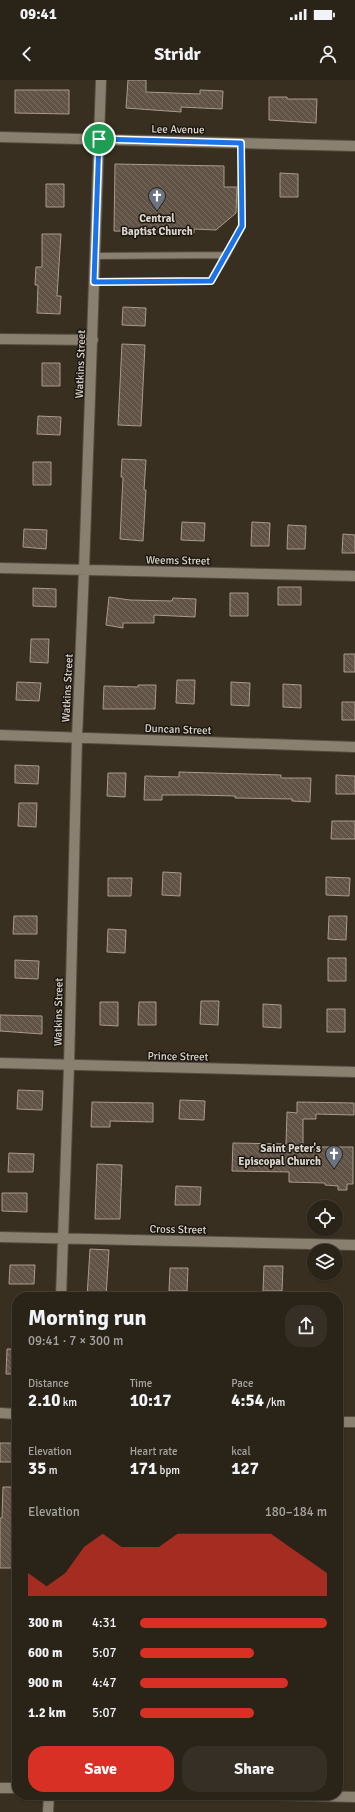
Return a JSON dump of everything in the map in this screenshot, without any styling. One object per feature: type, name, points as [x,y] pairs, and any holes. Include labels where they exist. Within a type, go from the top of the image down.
[{"type":"street","name":"Watkins Street","points":[[62,1292],[62,1238],[69,1066],[77,738],[93,340],[101,80]]},
{"type":"street","name":"Lee Avenue","points":[[0,137],[355,146]]},
{"type":"street","points":[[0,339],[93,340]]},
{"type":"street","name":"Weems Street","points":[[0,568],[355,576]]},
{"type":"street","name":"Duncan Street","points":[[0,735],[355,747]]},
{"type":"street","name":"Prince Street","points":[[0,1064],[355,1072]]},
{"type":"street","name":"Cross Street","points":[[0,1237],[355,1245]]},
{"type":"street","points":[[0,1413],[12,1414]]},
{"type":"street","points":[[343,1422],[355,1422]]},
{"type":"street","points":[[0,1788],[12,1788]]},
{"type":"street","points":[[343,1797],[355,1797]]},
{"type":"street","points":[[48,1812],[49,1800]]},
{"type":"lane","points":[[94,282],[211,281],[242,226],[241,143]]},
{"type":"lane","points":[[95,256],[226,255]]},
{"type":"building","points":[[128,80],[146,80],[146,92],[200,94],[200,90],[223,91],[222,109],[181,107],[181,112],[126,108]]},
{"type":"building","points":[[15,90],[69,90],[69,114],[15,113]]},
{"type":"building","points":[[269,97],[287,97],[287,99],[317,99],[316,123],[269,120]]},
{"type":"building","points":[[115,164],[224,166],[224,187],[237,187],[236,213],[216,230],[194,229],[194,233],[114,231]]},
{"type":"building","points":[[280,173],[298,174],[298,197],[280,197]]},
{"type":"building","points":[[46,184],[64,184],[64,207],[46,207]]},
{"type":"building","points":[[42,234],[61,234],[57,296],[61,296],[60,314],[37,313],[38,285],[35,285],[36,267],[42,267]]},
{"type":"building","points":[[123,307],[146,308],[145,326],[122,325]]},
{"type":"building","points":[[122,344],[145,345],[141,426],[118,425]]},
{"type":"building","points":[[42,363],[60,363],[60,386],[42,386]]},
{"type":"building","points":[[38,416],[61,417],[60,435],[37,434]]},
{"type":"building","points":[[122,459],[146,460],[143,541],[120,539],[123,477],[121,477]]},
{"type":"building","points":[[33,462],[51,462],[51,485],[33,485]]},
{"type":"building","points":[[182,522],[205,523],[204,541],[181,540]]},
{"type":"building","points":[[252,522],[270,523],[269,546],[251,546]]},
{"type":"building","points":[[288,525],[306,526],[305,549],[287,549]]},
{"type":"building","points":[[24,529],[47,530],[46,549],[23,547]]},
{"type":"building","points":[[343,534],[355,535],[355,553],[342,553]]},
{"type":"building","points":[[278,587],[301,587],[301,605],[278,605]]},
{"type":"building","points":[[33,588],[56,589],[56,607],[33,606]]},
{"type":"building","points":[[230,593],[248,593],[248,616],[230,616]]},
{"type":"building","points":[[109,597],[130,600],[172,601],[173,598],[196,599],[195,617],[154,615],[154,623],[123,623],[123,628],[106,625]]},
{"type":"building","points":[[31,639],[49,639],[48,663],[30,662]]},
{"type":"building","points":[[344,654],[355,654],[355,672],[344,672]]},
{"type":"building","points":[[177,680],[195,680],[194,704],[176,703]]},
{"type":"building","points":[[17,682],[41,683],[39,701],[16,700]]},
{"type":"building","points":[[231,682],[250,683],[249,706],[231,705]]},
{"type":"building","points":[[283,684],[301,685],[301,708],[283,707]]},
{"type":"building","points":[[138,685],[156,685],[155,709],[103,709],[104,686],[138,687]]},
{"type":"building","points":[[342,702],[355,702],[355,720],[342,720]]},
{"type":"building","points":[[15,765],[39,766],[38,784],[15,783]]},
{"type":"building","points":[[179,772],[281,775],[281,778],[311,778],[310,802],[292,801],[292,799],[235,798],[235,796],[196,795],[162,795],[162,800],[144,800],[145,776],[179,777]]},
{"type":"building","points":[[108,773],[126,773],[125,797],[107,796]]},
{"type":"building","points":[[336,775],[355,776],[355,794],[336,794]]},
{"type":"building","points":[[19,803],[37,803],[36,827],[18,826]]},
{"type":"building","points":[[332,821],[355,821],[355,839],[331,839]]},
{"type":"building","points":[[163,872],[181,873],[180,896],[162,895]]},
{"type":"building","points":[[326,877],[350,878],[349,896],[326,895]]},
{"type":"building","points":[[108,878],[132,878],[131,896],[108,896]]},
{"type":"building","points":[[14,916],[37,916],[37,934],[13,934]]},
{"type":"building","points":[[329,916],[347,916],[346,940],[328,939]]},
{"type":"building","points":[[108,929],[126,930],[125,953],[107,952]]},
{"type":"building","points":[[328,958],[346,958],[346,981],[328,981]]},
{"type":"building","points":[[15,960],[39,961],[38,979],[15,978]]},
{"type":"building","points":[[201,1001],[219,1001],[218,1025],[200,1024]]},
{"type":"building","points":[[100,1002],[118,1002],[118,1026],[100,1025]]},
{"type":"building","points":[[139,1002],[156,1002],[156,1025],[138,1025]]},
{"type":"building","points":[[263,1004],[281,1005],[281,1028],[263,1027]]},
{"type":"building","points":[[327,1009],[345,1009],[345,1032],[327,1032]]},
{"type":"building","points":[[0,1015],[42,1016],[42,1034],[0,1031]]},
{"type":"building","points":[[18,1090],[43,1091],[42,1110],[17,1109]]},
{"type":"building","points":[[180,1100],[205,1101],[204,1120],[179,1119]]},
{"type":"building","points":[[92,1102],[153,1103],[153,1122],[110,1121],[110,1127],[91,1127]]},
{"type":"building","points":[[297,1102],[354,1103],[354,1115],[316,1114],[316,1119],[303,1119],[303,1147],[353,1147],[353,1184],[347,1184],[347,1190],[338,1190],[338,1186],[325,1185],[325,1183],[289,1182],[289,1172],[232,1171],[233,1143],[286,1144],[287,1112],[297,1113]]},
{"type":"building","points":[[9,1153],[34,1154],[33,1172],[8,1172]]},
{"type":"building","points":[[97,1164],[122,1165],[120,1219],[95,1219]]},
{"type":"building","points":[[176,1186],[201,1187],[200,1205],[175,1205]]},
{"type":"building","points":[[2,1193],[27,1193],[27,1212],[2,1211]]},
{"type":"building","points":[[90,1249],[109,1250],[106,1292],[87,1292]]},
{"type":"building","points":[[10,1265],[35,1265],[34,1284],[9,1284]]},
{"type":"building","points":[[264,1266],[283,1266],[282,1291],[263,1291]]},
{"type":"building","points":[[170,1268],[188,1268],[187,1291],[169,1291]]},
{"type":"building","points":[[7,1349],[12,1349],[12,1374],[6,1374]]},
{"type":"building","points":[[0,1443],[12,1443],[12,1462],[0,1462]]},
{"type":"building","points":[[3,1487],[12,1487],[12,1568],[0,1568],[0,1518],[2,1518]]},
{"type":"place","name":"Central Baptist Church","points":[[157,211]]},
{"type":"place","name":"Saint Peter's Episcopal Church","points":[[334,1169]]},
{"type":"route","points":[[99,139],[241,143],[242,226],[211,281],[94,282],[99,139]]}]
